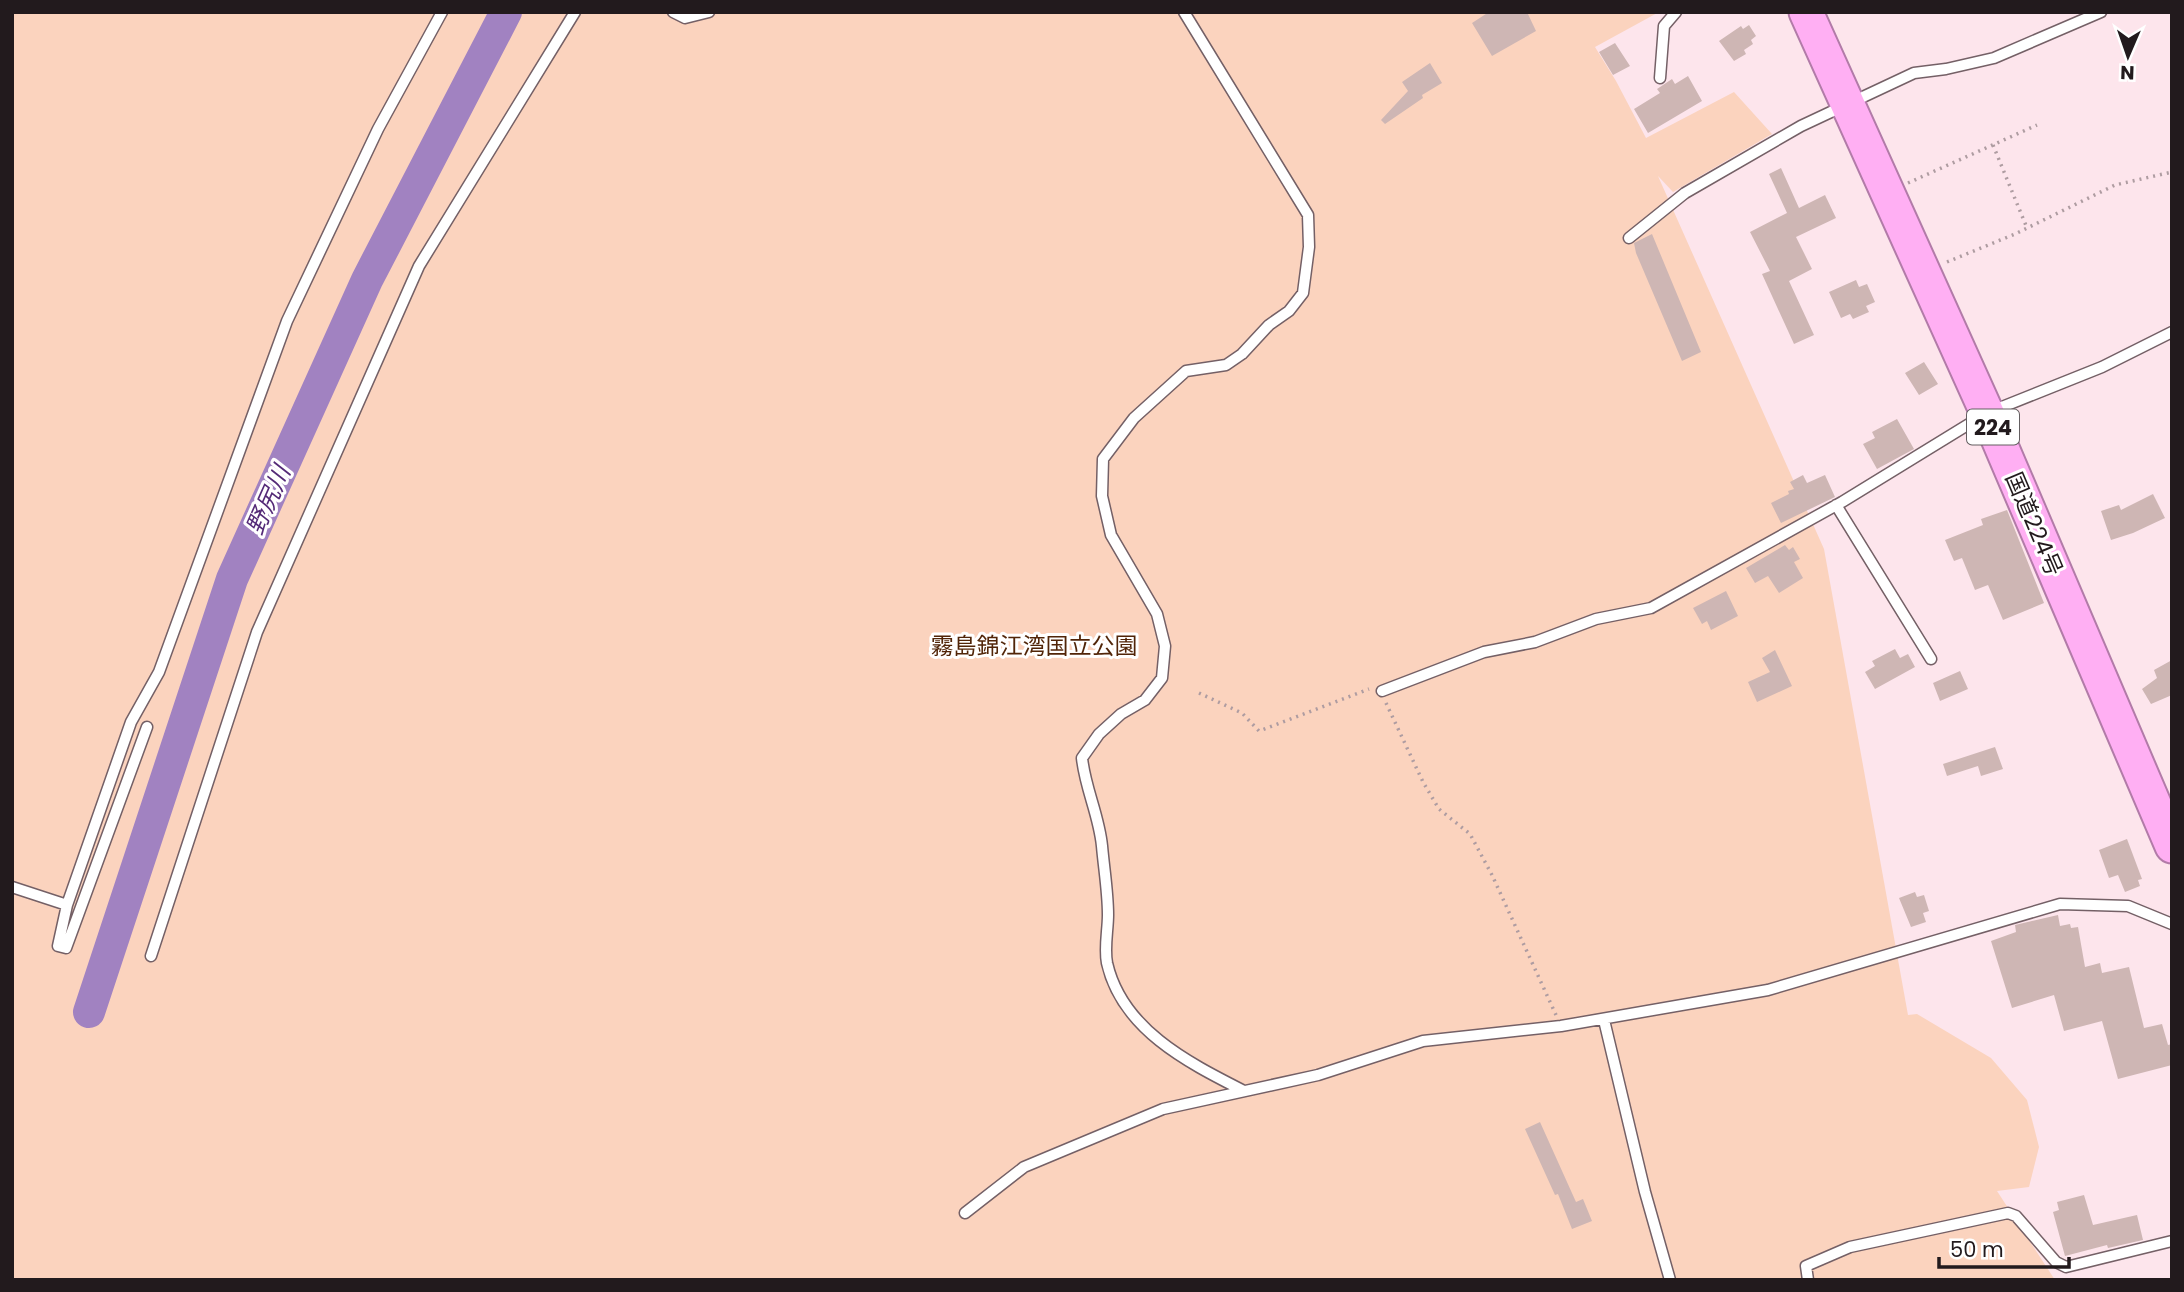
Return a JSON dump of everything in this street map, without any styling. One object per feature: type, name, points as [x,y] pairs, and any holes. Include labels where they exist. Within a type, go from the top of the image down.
[{"type":"highway","name":"国道224号","points":[[1806,12],[1987,413],[2172,846]]},
{"type":"lane","points":[[147,727],[66,948],[58,946],[67,905],[131,722],[159,672],[287,321],[378,129],[442,12]]},
{"type":"lane","points":[[151,957],[257,632],[419,266],[575,12]]},
{"type":"lane","points":[[673,12],[685,18],[709,12]]},
{"type":"lane","points":[[1184,12],[1308,215],[1309,247],[1303,293],[1289,311],[1269,325],[1242,354],[1226,365],[1186,371],[1134,418],[1103,459],[1102,496],[1111,535],[1157,614],[1165,646],[1162,678],[1145,700],[1121,714],[1099,734],[1082,758],[1084,777],[1102,841],[1108,913],[1107,960],[1114,984],[1140,1025],[1169,1049],[1242,1090]]},
{"type":"lane","points":[[1660,78],[1664,26],[1676,12]]},
{"type":"lane","points":[[1629,237],[1685,192],[1801,126],[1914,73],[1994,58],[2101,12]]},
{"type":"lane","points":[[1382,691],[1484,652],[1535,642],[1596,619],[1651,608],[1836,505],[1987,413],[2102,367],[2172,332]]},
{"type":"lane","points":[[1836,505],[1931,659]]},
{"type":"lane","points":[[12,887],[67,905]]},
{"type":"lane","points":[[965,1213],[1024,1167],[1163,1109],[1318,1075],[1423,1041],[1604,1020],[1768,990],[2060,904],[2128,906],[2172,924]]},
{"type":"lane","points":[[1604,1020],[1645,1192],[1670,1280]]},
{"type":"lane","points":[[1808,1280],[1806,1266],[1850,1247],[2008,1213],[2016,1216],[2056,1262],[2066,1267],[2172,1241]]},
{"type":"path","points":[[1887,193],[2037,125]]},
{"type":"path","points":[[1993,145],[2027,228]]},
{"type":"path","points":[[1922,271],[1965,256],[2115,185],[2172,172]]},
{"type":"path","points":[[1199,694],[1242,713],[1259,731],[1367,688],[1382,691],[1387,707],[1438,809],[1471,834],[1561,1026]]},
{"type":"green space","name":"霧島錦江湾国立公園","points":[[12,12],[1659,12],[1595,47],[1646,138],[1734,92],[1772,134],[1673,192],[1658,176],[1824,549],[1908,1015],[1917,1014],[1991,1058],[2027,1100],[2039,1147],[2029,1187],[1997,1191],[2055,1280],[12,1280]]},
{"type":"building","points":[[1489,12],[1527,12],[1536,31],[1492,56],[1472,23]]},
{"type":"building","points":[[1749,25],[1756,36],[1751,40],[1753,44],[1744,50],[1746,54],[1734,61],[1719,41],[1741,26],[1743,29]]},
{"type":"building","points":[[1615,43],[1630,66],[1613,75],[1599,52]]},
{"type":"building","points":[[1430,63],[1442,83],[1385,124],[1381,120],[1408,91],[1402,82]]},
{"type":"building","points":[[1688,76],[1702,101],[1648,133],[1634,109],[1660,93],[1657,89],[1672,79],[1675,84]]},
{"type":"building","points":[[1781,168],[1799,208],[1825,195],[1836,218],[1796,237],[1812,269],[1789,281],[1814,335],[1794,344],[1762,274],[1770,271],[1750,232],[1787,213],[1769,174]]},
{"type":"building","points":[[1652,234],[1701,352],[1682,361],[1636,253],[1634,243]]},
{"type":"building","points":[[1856,280],[1859,287],[1867,284],[1875,302],[1866,306],[1869,312],[1853,319],[1850,314],[1841,318],[1829,292]]},
{"type":"building","points":[[1924,362],[1938,384],[1919,395],[1905,373]]},
{"type":"building","points":[[1897,419],[1914,449],[1877,469],[1863,444],[1875,438],[1872,432]]},
{"type":"building","points":[[1803,475],[1807,483],[1825,475],[1835,497],[1781,523],[1771,503],[1789,494],[1788,491],[1794,489],[1790,482]]},
{"type":"building","points":[[2153,494],[2165,518],[2111,540],[2101,511],[2119,505],[2121,510]]},
{"type":"building","points":[[2007,510],[2044,603],[2003,620],[1988,585],[1975,590],[1962,558],[1954,561],[1945,540],[1983,525],[1981,519]]},
{"type":"building","points":[[1785,545],[1789,550],[1793,547],[1800,559],[1794,562],[1803,578],[1779,593],[1768,576],[1755,583],[1746,568]]},
{"type":"building","points":[[1726,591],[1738,616],[1711,630],[1707,621],[1702,624],[1693,608]]},
{"type":"building","points":[[1895,649],[1900,658],[1908,654],[1915,667],[1875,689],[1865,672],[1875,666],[1872,661]]},
{"type":"building","points":[[1775,650],[1792,686],[1757,702],[1748,682],[1770,672],[1762,658]]},
{"type":"building","points":[[2172,660],[2172,695],[2151,704],[2142,689],[2157,678],[2154,670]]},
{"type":"building","points":[[1960,671],[1968,689],[1940,701],[1933,683]]},
{"type":"building","points":[[1995,747],[2003,769],[1981,776],[1978,766],[1947,776],[1943,764]]},
{"type":"building","points":[[2127,839],[2142,879],[2138,880],[2140,886],[2125,892],[2118,875],[2109,878],[2099,850]]},
{"type":"building","points":[[1915,892],[1917,897],[1924,895],[1929,911],[1923,913],[1926,922],[1911,927],[1899,898]]},
{"type":"building","points":[[2058,915],[2060,926],[2070,924],[2071,928],[2078,927],[2085,967],[2100,963],[2102,973],[2129,967],[2144,1028],[2162,1024],[2168,1045],[2172,1044],[2172,1065],[2118,1079],[2102,1021],[2064,1031],[2054,995],[2012,1008],[1991,941],[2016,932],[2015,925]]},
{"type":"building","points":[[1540,1122],[1576,1202],[1583,1199],[1592,1221],[1572,1229],[1558,1194],[1555,1195],[1525,1129]]},
{"type":"building","points":[[2084,1195],[2093,1225],[2137,1215],[2143,1240],[2108,1248],[2107,1245],[2065,1256],[2053,1212],[2059,1210],[2057,1202]]},
{"type":"waterway","name":"野尻川","points":[[89,1012],[232,579],[367,280],[506,12]]}]
